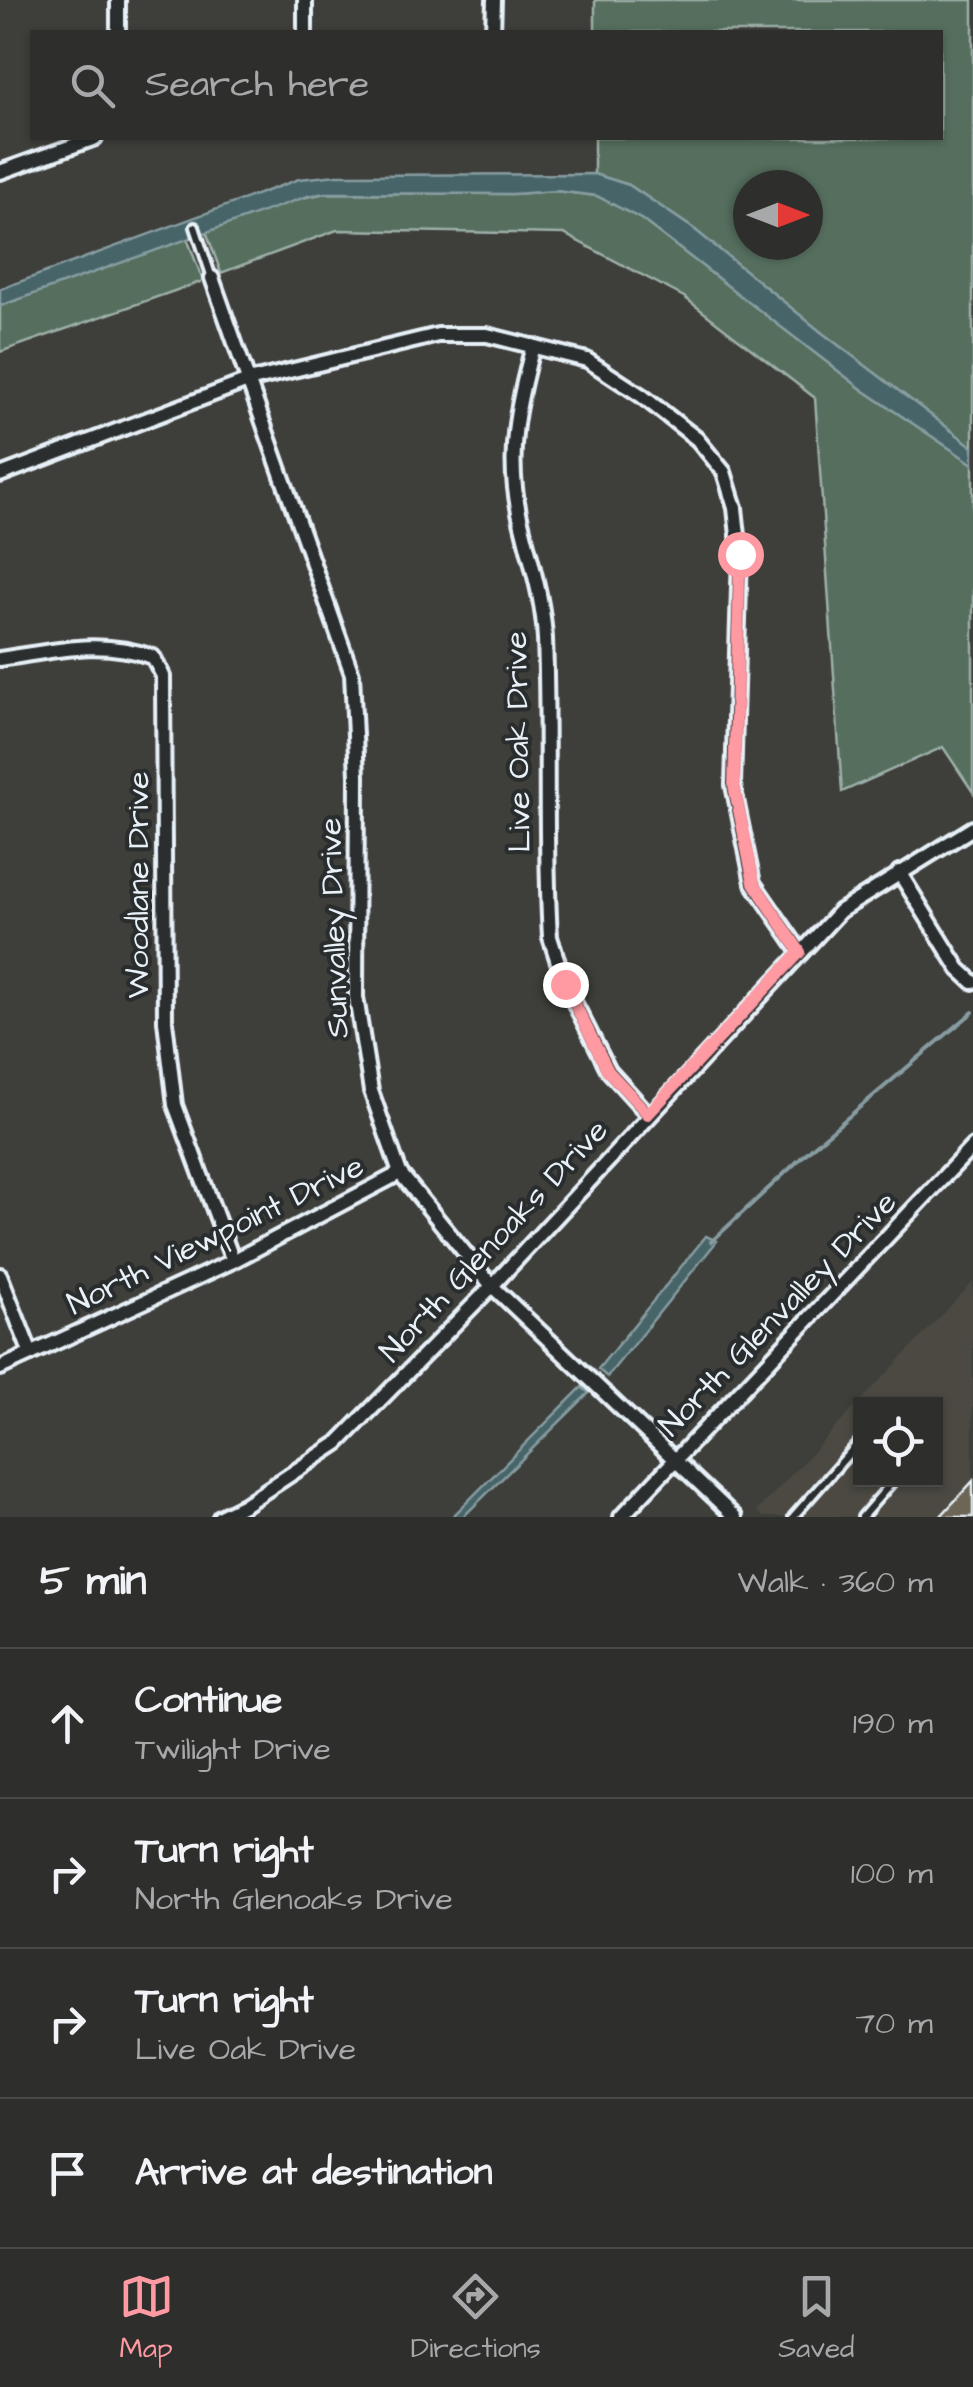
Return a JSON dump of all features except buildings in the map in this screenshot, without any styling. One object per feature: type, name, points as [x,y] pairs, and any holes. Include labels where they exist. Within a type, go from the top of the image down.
[{"type":"street","points":[[118,0],[118,30]]},
{"type":"street","points":[[304,0],[305,30]]},
{"type":"street","points":[[494,0],[494,30]]},
{"type":"street","points":[[0,172],[89,140]]},
{"type":"street","name":"Sunvalley Drive","points":[[212,278],[352,674],[356,996],[372,1090],[400,1173],[492,1286],[735,1517]]},
{"type":"street","points":[[0,475],[248,381],[438,335],[487,335],[587,360],[697,439],[724,472],[735,508],[740,554],[734,786],[754,883],[800,952]]},
{"type":"street","name":"Live Oak Drive","points":[[533,346],[517,404],[512,463],[518,510],[537,578],[545,634],[550,937],[565,984],[608,1071],[648,1114]]},
{"type":"street","name":"Woodlane Drive","points":[[0,658],[102,645],[153,657],[163,676],[165,1021],[175,1105],[233,1261]]},
{"type":"street","name":"North Glenoaks Drive","points":[[220,1517],[338,1443],[492,1286],[840,911],[973,828]]},
{"type":"street","points":[[899,872],[959,969],[973,982]]},
{"type":"street","name":"North Glenvalley Drive","points":[[621,1517],[973,1146]]},
{"type":"street","name":"North Viewpoint Drive","points":[[0,1368],[233,1261],[400,1173]]},
{"type":"street","points":[[0,1275],[31,1354]]},
{"type":"lane","points":[[195,228],[212,278]]},
{"type":"lane","points":[[793,1517],[853,1449]]},
{"type":"lane","points":[[862,1517],[888,1487]]},
{"type":"shaded area","points":[[973,1282],[973,1517],[763,1517],[757,1511],[853,1409],[853,1487],[943,1487],[943,1397],[865,1397]]},
{"type":"green space","points":[[595,0],[973,0],[973,447],[821,332],[694,229],[629,185],[594,174],[594,140],[943,140],[943,30],[595,30]]},
{"type":"green space","points":[[556,191],[597,196],[641,219],[863,390],[973,464],[973,792],[943,747],[842,792],[815,398],[684,297],[564,234],[337,230],[221,273],[206,231],[292,200],[326,193]]},
{"type":"green space","points":[[187,238],[203,281],[0,352],[0,306]]},
{"type":"water","points":[[594,174],[629,185],[694,229],[973,447],[973,464],[863,390],[641,219],[597,196],[556,191],[308,196],[0,306],[0,289],[299,179],[337,175]]},
{"type":"water","points":[[706,1236],[717,1241],[607,1377],[598,1369]]},
{"type":"water","points":[[582,1387],[589,1393],[463,1517],[452,1517]]},
{"type":"waterway","points":[[711,1242],[815,1145],[973,1012]]},
{"type":"route","points":[[565,984],[608,1071],[648,1114],[800,952],[754,883],[734,786],[740,554]]}]
